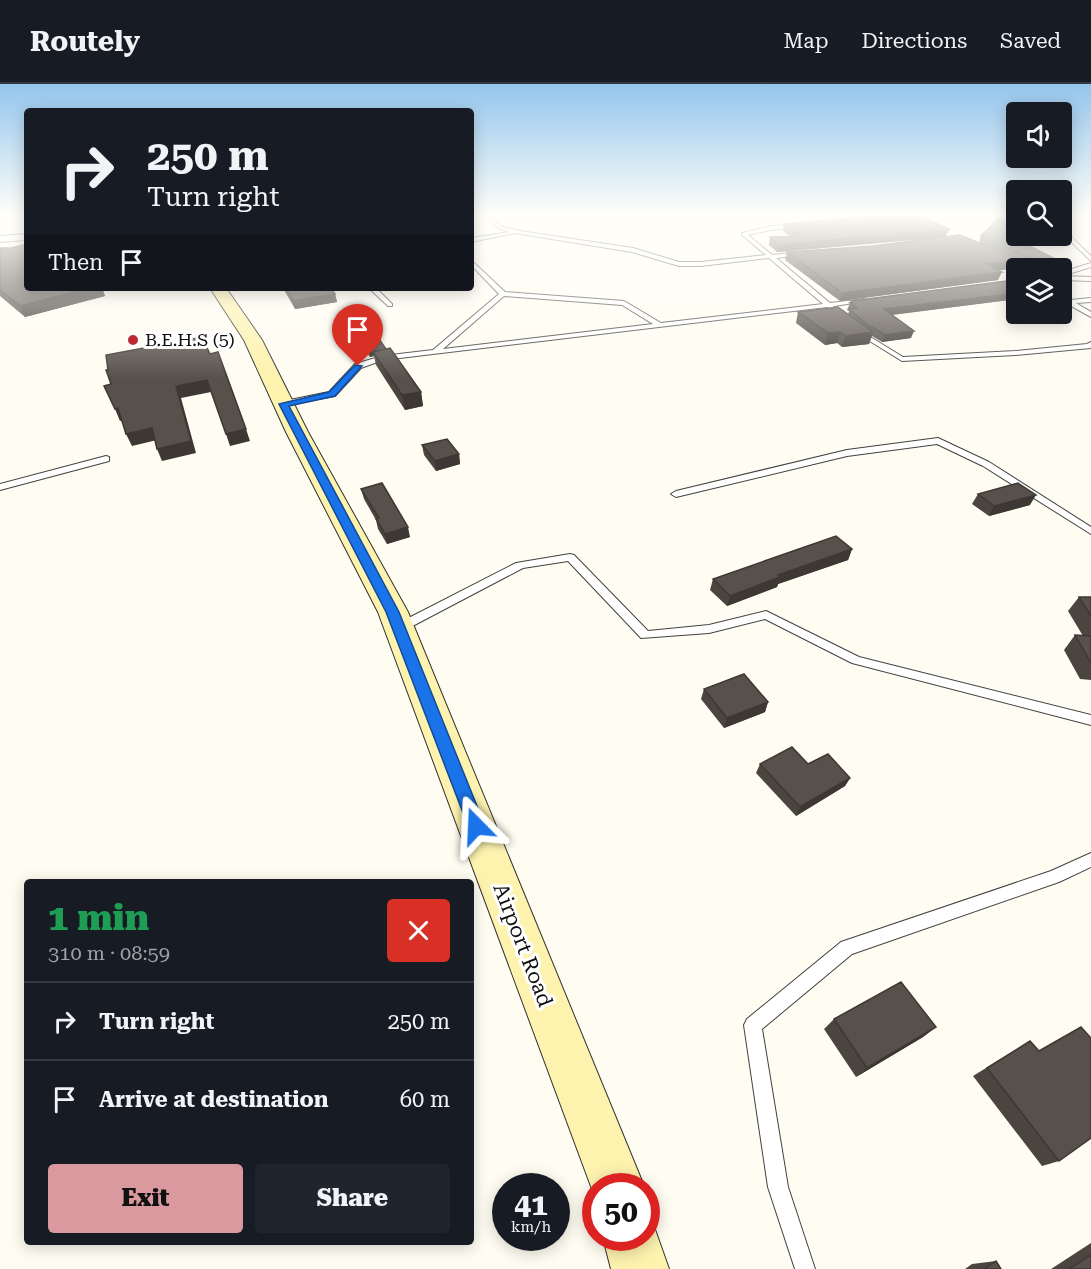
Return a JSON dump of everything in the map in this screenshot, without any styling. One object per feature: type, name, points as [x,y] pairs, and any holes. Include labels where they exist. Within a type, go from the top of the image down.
[{"type":"main road","name":"Airport Road","points":[[220,291],[253,340],[283,404],[399,628],[612,1173]]},
{"type":"main road","points":[[635,1251],[640,1269]]},
{"type":"lane","points":[[477,268],[503,294],[624,303],[659,325]]},
{"type":"lane","points":[[785,268],[837,312]]},
{"type":"lane","points":[[1072,277],[1091,279]]},
{"type":"lane","points":[[375,291],[390,305]]},
{"type":"lane","points":[[436,351],[503,294]]},
{"type":"lane","points":[[1072,302],[1091,300]]},
{"type":"lane","points":[[283,404],[332,394],[358,366],[368,361],[436,351],[871,301]]},
{"type":"lane","points":[[1072,304],[1091,315]]},
{"type":"lane","points":[[854,327],[902,359],[1015,353],[1091,344]]},
{"type":"lane","points":[[676,494],[847,453],[938,441],[986,464],[1091,531]]},
{"type":"lane","points":[[0,488],[106,459]]},
{"type":"lane","points":[[399,628],[520,565],[570,557],[645,635],[709,630],[766,615],[856,660],[1091,720]]},
{"type":"lane","points":[[805,1269],[778,1187],[753,1025],[847,948],[1054,877],[1091,860]]},
{"type":"building","points":[[0,268],[24,268],[24,291],[78,291],[20,306],[0,290]]},
{"type":"building","points":[[809,268],[995,268],[1002,272],[842,293]]},
{"type":"building","points":[[1006,281],[1006,294],[884,309],[914,331],[885,335],[868,325],[849,309],[857,308],[850,303],[853,303],[851,301]]},
{"type":"building","points":[[288,291],[333,291],[335,294],[293,301]]},
{"type":"building","points":[[838,307],[873,332],[845,336],[840,332],[828,333],[798,312]]},
{"type":"building","points":[[368,323],[386,349],[369,353],[356,332]]},
{"type":"building","points":[[202,337],[210,354],[218,352],[246,429],[226,434],[207,380],[176,386],[191,441],[157,449],[152,428],[126,434],[118,408],[115,409],[104,386],[111,384],[106,370],[108,370],[106,355]]},
{"type":"building","points":[[390,348],[421,392],[402,395],[373,352]]},
{"type":"building","points":[[447,439],[459,454],[435,461],[422,445]]},
{"type":"building","points":[[382,483],[408,527],[385,534],[376,519],[379,518],[361,489]]},
{"type":"building","points":[[1018,483],[1036,495],[994,506],[978,494]]},
{"type":"building","points":[[836,536],[852,549],[778,575],[780,577],[730,596],[713,579]]},
{"type":"building","points":[[1079,597],[1091,597],[1091,616]]},
{"type":"building","points":[[1075,635],[1091,636],[1091,663]]},
{"type":"building","points":[[744,674],[768,702],[727,718],[704,689]]},
{"type":"building","points":[[792,747],[808,764],[828,754],[850,778],[800,807],[760,764]]},
{"type":"building","points":[[901,982],[936,1027],[867,1068],[834,1019]]},
{"type":"building","points":[[1081,1027],[1091,1038],[1091,1138],[1059,1161],[987,1068],[1030,1041],[1039,1051]]},
{"type":"building","points":[[1091,1255],[1091,1269],[1069,1269]]},
{"type":"building","points":[[996,1261],[1001,1269],[984,1269]]},
{"type":"place","name":"B.E.H.S (5)","points":[[133,340]]},
{"type":"route","points":[[358,366],[332,394],[283,404],[393,612],[476,826]]}]
